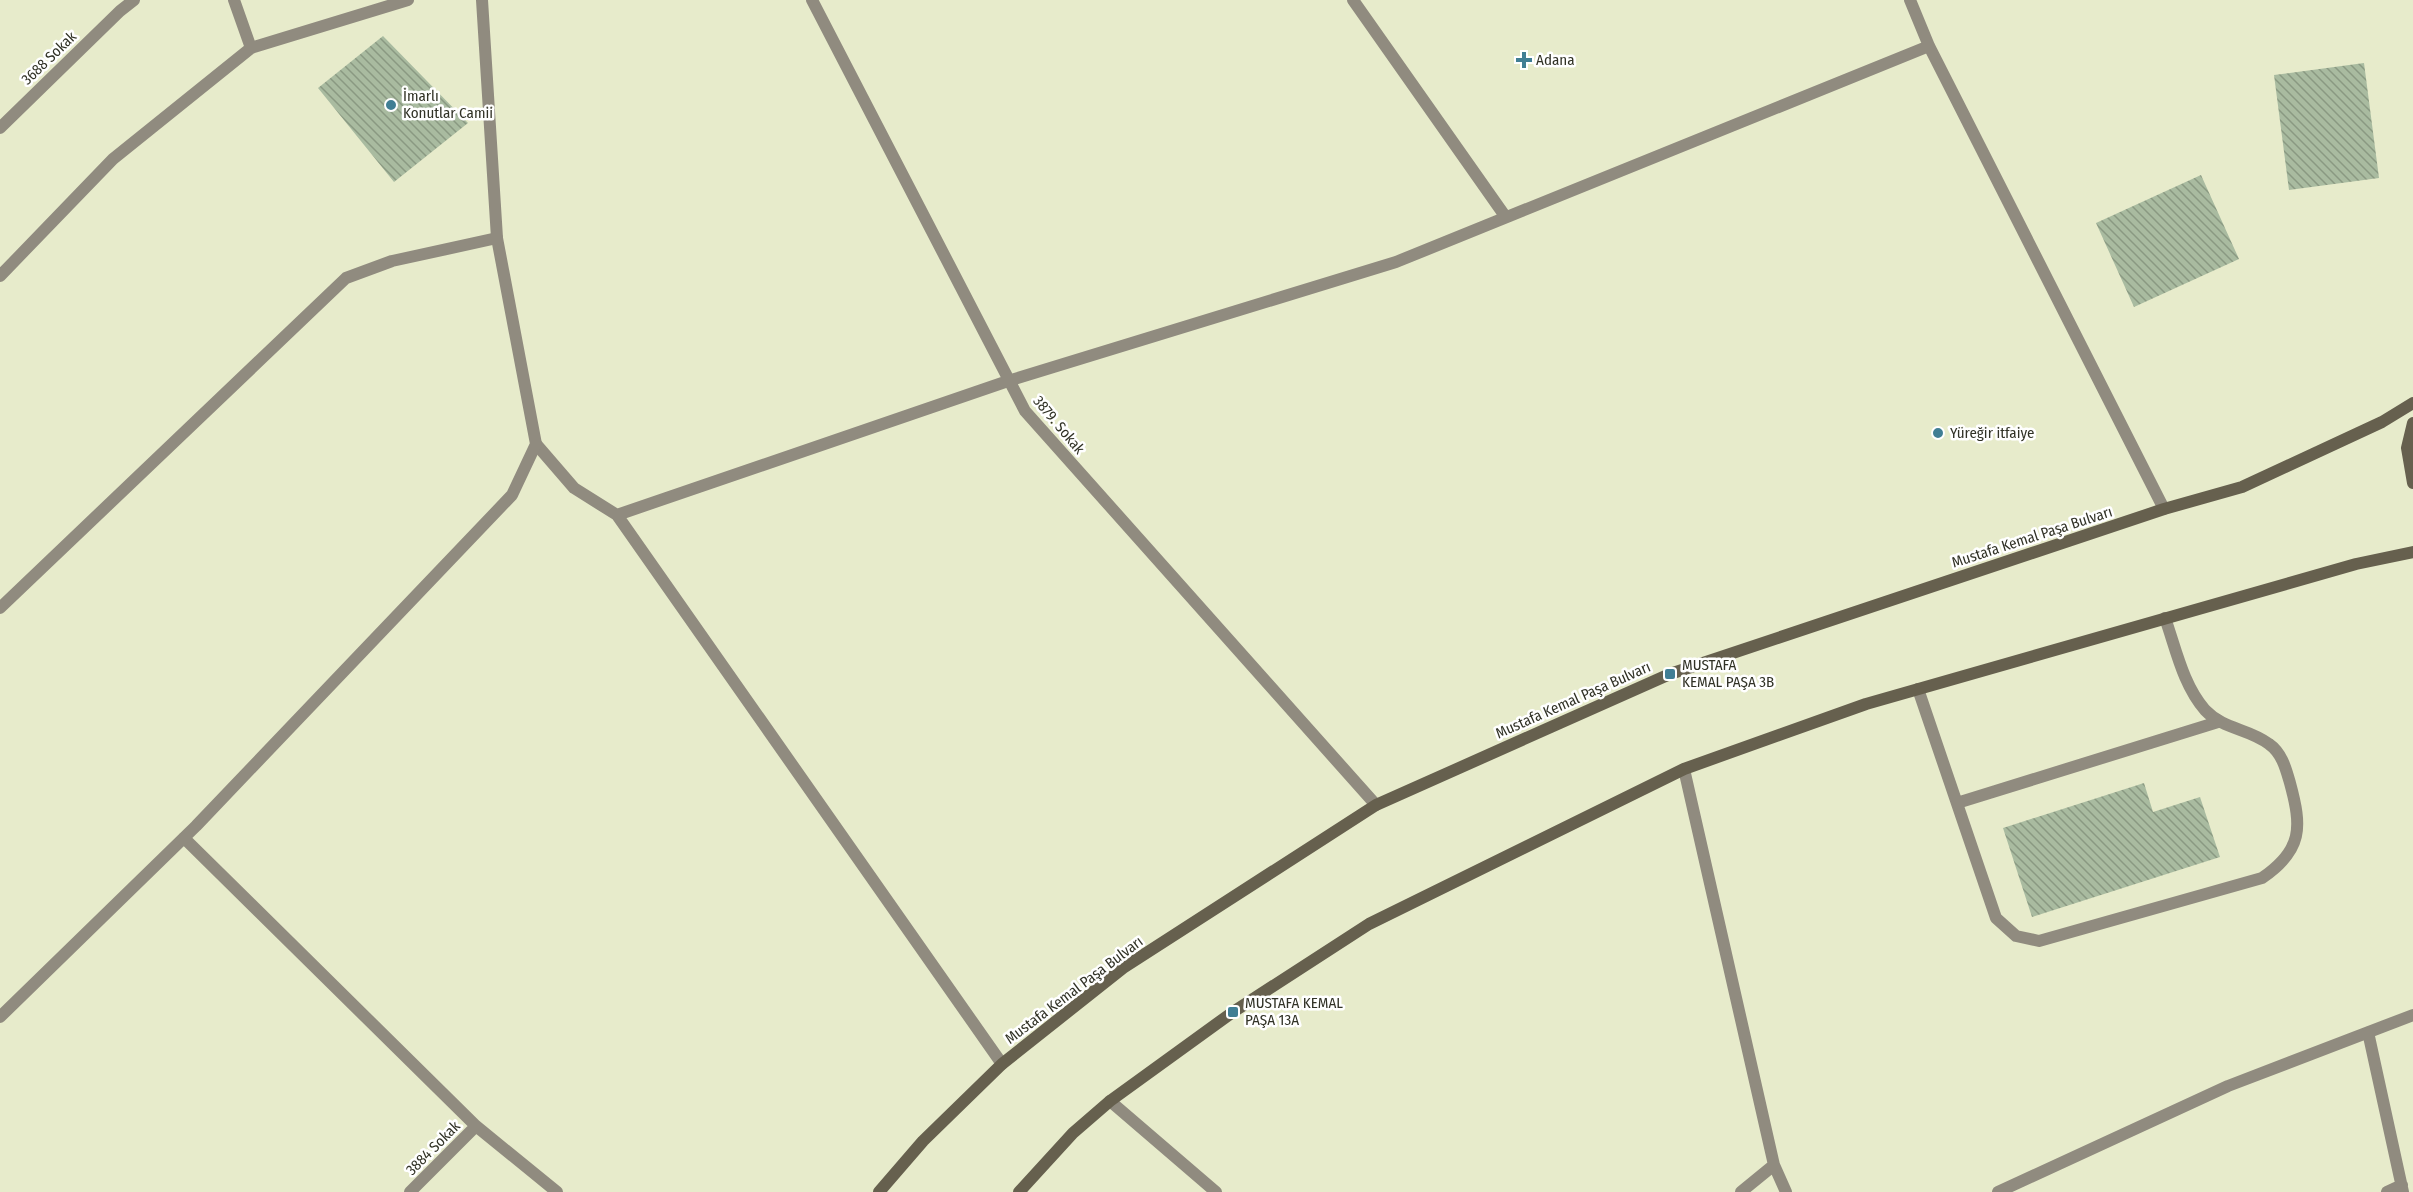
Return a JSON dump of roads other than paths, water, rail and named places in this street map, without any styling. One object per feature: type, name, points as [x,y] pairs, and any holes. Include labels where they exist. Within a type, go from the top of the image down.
[{"type":"main road","name":"Mustafa Kemal Paşa Bulvarı","points":[[879,1192],[923,1142],[1002,1064],[1123,968],[1376,805],[1670,674],[2164,509],[2242,487],[2382,422],[2413,403]]},
{"type":"main road","points":[[2413,423],[2407,447],[2413,483]]},
{"type":"main road","points":[[1019,1192],[1072,1133],[1110,1101],[1233,1011],[1369,924],[1684,769],[1866,704],[2356,564],[2413,552]]},
{"type":"street","name":"3688 Sokak","points":[[0,128],[120,5],[134,0]]},
{"type":"street","points":[[234,0],[251,48]]},
{"type":"street","points":[[0,276],[113,159],[251,48],[408,0]]},
{"type":"street","points":[[482,0],[497,238],[536,444],[574,488],[617,515],[1002,1064]]},
{"type":"street","name":"3879. Sokak","points":[[812,0],[1008,381],[1026,411],[1376,805]]},
{"type":"street","points":[[1353,0],[1505,216]]},
{"type":"street","points":[[1910,0],[1929,46],[2164,509]]},
{"type":"street","points":[[617,515],[1008,381],[1396,262],[1929,46]]},
{"type":"street","points":[[0,608],[346,278],[392,261],[497,238]]},
{"type":"street","points":[[0,1017],[184,838],[512,495],[536,444]]},
{"type":"street","points":[[1918,689],[1996,918],[2005,929],[2027,940],[2039,941],[2262,878],[2280,866],[2292,849],[2299,815],[2284,763],[2270,744],[2218,722],[2192,692],[2165,618]]},
{"type":"street","points":[[1957,803],[2218,722]]},
{"type":"street","points":[[1684,769],[1774,1166],[1786,1192]]},
{"type":"street","points":[[184,838],[476,1126],[557,1192]]},
{"type":"street","points":[[1998,1192],[2228,1086],[2413,1015]]},
{"type":"street","points":[[2368,1032],[2402,1188],[2387,1192]]},
{"type":"street","points":[[1110,1101],[1216,1192]]},
{"type":"street","name":"3884 Sokak","points":[[410,1192],[476,1126]]},
{"type":"street","points":[[1741,1192],[1774,1166]]},
{"type":"place","name":"Adana","points":[[1524,60]]},
{"type":"place","name":"İmarlı Konutlar Camii","points":[[391,105]]},
{"type":"place","name":"Yüreğir itfaiye","points":[[1938,433]]},
{"type":"place","name":"MUSTAFA KEMAL PAŞA 3B","points":[[1670,674]]},
{"type":"place","name":"MUSTAFA KEMAL PAŞA 13A","points":[[1233,1012]]}]
